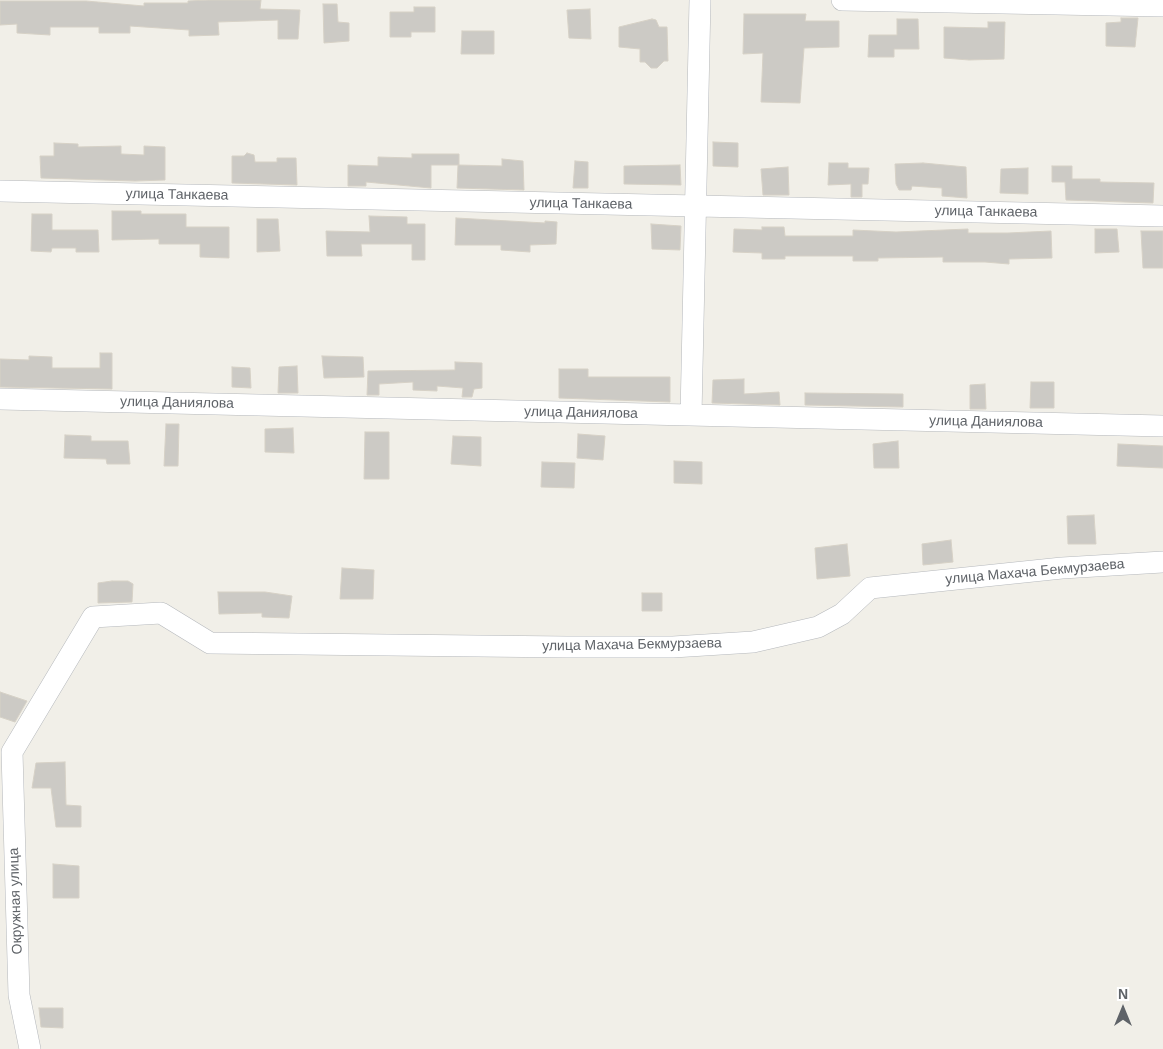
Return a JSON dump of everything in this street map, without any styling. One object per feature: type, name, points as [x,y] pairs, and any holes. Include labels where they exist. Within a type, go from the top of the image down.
[{"type":"street","points":[[692,416],[700,0]]},
{"type":"street","points":[[842,0],[1163,6]]},
{"type":"street","name":"улица Танкаева","points":[[0,191],[1163,216]]},
{"type":"street","name":"улица Даниялова","points":[[0,399],[1163,426]]},
{"type":"street","name":"улица Махача Бекмурзаева","points":[[6,750],[93,617],[161,613],[210,642],[566,647],[673,646],[753,642],[818,627],[842,614],[870,588],[1062,568],[1163,562]]},
{"type":"street","name":"Окружная улица","points":[[6,750],[9,997],[30,1049]]},
{"type":"building","points":[[261,0],[260,9],[300,10],[298,39],[278,39],[278,20],[218,22],[219,35],[189,36],[189,30],[130,26],[130,33],[99,33],[99,27],[50,27],[50,35],[17,33],[17,24],[0,25],[0,1],[86,1],[144,6],[144,3],[188,3],[188,1]]},
{"type":"building","points":[[323,4],[337,4],[338,22],[349,23],[349,41],[324,43]]},
{"type":"building","points":[[414,7],[435,7],[435,32],[411,32],[411,37],[390,37],[390,12],[414,12]]},
{"type":"building","points":[[590,9],[591,39],[569,38],[567,10]]},
{"type":"building","points":[[744,14],[806,14],[805,21],[839,21],[839,47],[804,48],[800,103],[761,102],[763,53],[743,54]]},
{"type":"building","points":[[1121,18],[1138,18],[1135,47],[1106,46],[1106,23],[1121,22]]},
{"type":"building","points":[[652,19],[656,20],[659,27],[667,27],[668,61],[664,61],[657,68],[651,68],[645,62],[640,62],[640,49],[619,47],[619,27]]},
{"type":"building","points":[[897,19],[918,19],[919,49],[894,49],[894,57],[868,57],[869,35],[897,35]]},
{"type":"building","points":[[988,22],[1005,22],[1004,59],[969,60],[944,58],[944,27],[988,28]]},
{"type":"building","points":[[462,31],[494,31],[494,54],[461,54]]},
{"type":"building","points":[[713,142],[738,143],[738,167],[713,166]]},
{"type":"building","points":[[54,143],[78,144],[78,147],[121,146],[121,154],[144,155],[144,146],[165,147],[165,180],[41,178],[40,156],[54,156]]},
{"type":"building","points":[[247,153],[254,155],[255,162],[277,162],[277,158],[296,158],[297,185],[232,183],[232,156],[244,156]]},
{"type":"building","points":[[412,154],[459,154],[459,165],[431,165],[431,188],[366,182],[366,186],[348,186],[348,165],[378,166],[378,157],[412,158]]},
{"type":"building","points":[[502,159],[523,161],[524,190],[457,188],[458,165],[502,166]]},
{"type":"building","points":[[575,161],[588,162],[588,188],[573,188]]},
{"type":"building","points":[[829,163],[848,163],[848,168],[869,168],[868,184],[862,184],[862,197],[851,197],[851,184],[828,185]]},
{"type":"building","points":[[923,163],[966,167],[967,198],[942,196],[942,188],[912,186],[911,190],[899,190],[896,184],[895,164]]},
{"type":"building","points":[[680,165],[681,185],[624,184],[624,166]]},
{"type":"building","points":[[1052,166],[1072,166],[1072,179],[1100,179],[1100,182],[1154,183],[1153,203],[1066,200],[1065,182],[1052,182]]},
{"type":"building","points":[[788,167],[789,195],[763,195],[761,169]]},
{"type":"building","points":[[1028,168],[1028,194],[1000,193],[1001,169]]},
{"type":"building","points":[[112,211],[141,211],[141,214],[186,214],[186,227],[229,227],[229,258],[200,257],[200,244],[159,244],[159,239],[112,240]]},
{"type":"building","points":[[32,214],[52,214],[52,230],[98,230],[99,252],[76,252],[76,248],[52,248],[51,252],[31,251]]},
{"type":"building","points":[[369,216],[407,217],[407,224],[425,224],[425,260],[412,260],[412,244],[361,244],[362,256],[327,256],[326,231],[370,232]]},
{"type":"building","points":[[456,218],[557,222],[556,244],[530,245],[530,252],[501,250],[501,245],[455,245]]},
{"type":"building","points":[[257,219],[278,219],[280,251],[257,252]]},
{"type":"building","points":[[651,224],[681,226],[680,250],[652,249]]},
{"type":"building","points":[[762,227],[784,227],[785,236],[853,236],[853,230],[896,232],[968,229],[968,233],[1051,231],[1052,258],[1009,259],[1009,264],[943,262],[943,257],[878,258],[878,261],[853,261],[853,256],[785,256],[785,259],[762,259],[762,253],[733,252],[734,229],[762,230]]},
{"type":"building","points":[[1095,229],[1117,229],[1119,252],[1095,253]]},
{"type":"building","points":[[1141,231],[1163,231],[1163,268],[1143,268]]},
{"type":"building","points":[[100,353],[112,353],[112,389],[0,387],[0,359],[29,360],[29,356],[52,357],[52,368],[100,368]]},
{"type":"building","points":[[322,356],[363,357],[364,377],[324,378]]},
{"type":"building","points":[[455,362],[482,363],[482,388],[474,389],[472,397],[462,397],[463,388],[437,386],[437,391],[413,390],[413,382],[379,384],[379,395],[367,395],[368,371],[455,370]]},
{"type":"building","points":[[297,366],[298,393],[278,393],[279,367]]},
{"type":"building","points":[[232,367],[250,368],[251,388],[232,387]]},
{"type":"building","points":[[559,369],[588,369],[588,377],[670,377],[670,402],[559,398]]},
{"type":"building","points":[[744,379],[744,394],[779,392],[780,405],[712,403],[713,380]]},
{"type":"building","points":[[1031,382],[1054,382],[1054,408],[1030,408]]},
{"type":"building","points":[[985,384],[986,409],[970,409],[970,385]]},
{"type":"building","points":[[805,393],[903,394],[903,407],[805,405]]},
{"type":"building","points":[[166,424],[179,424],[178,466],[164,466]]},
{"type":"building","points":[[293,428],[294,453],[265,452],[265,429]]},
{"type":"building","points":[[365,432],[389,432],[389,479],[364,479]]},
{"type":"building","points":[[578,434],[605,436],[603,460],[577,458]]},
{"type":"building","points":[[65,435],[91,436],[91,441],[128,441],[130,464],[107,464],[106,459],[64,458]]},
{"type":"building","points":[[453,436],[481,437],[481,466],[451,464]]},
{"type":"building","points":[[898,441],[899,468],[874,468],[873,444]]},
{"type":"building","points":[[1118,444],[1163,446],[1163,468],[1117,466]]},
{"type":"building","points":[[674,461],[702,462],[702,484],[674,483]]},
{"type":"building","points":[[542,462],[575,463],[574,488],[541,487]]},
{"type":"building","points":[[1094,515],[1096,544],[1068,544],[1067,516]]},
{"type":"building","points":[[951,540],[953,562],[923,565],[922,544]]},
{"type":"building","points":[[847,544],[850,576],[817,579],[815,548]]},
{"type":"building","points":[[342,568],[374,570],[373,599],[340,599]]},
{"type":"building","points":[[128,581],[133,584],[132,602],[98,603],[98,583]]},
{"type":"building","points":[[218,592],[265,592],[292,596],[289,618],[262,617],[262,613],[219,614]]},
{"type":"building","points":[[642,593],[662,593],[662,611],[642,611]]},
{"type":"building","points":[[0,692],[27,701],[15,722],[0,717]]},
{"type":"building","points":[[65,762],[66,805],[81,806],[81,827],[56,827],[51,788],[32,788],[36,763]]},
{"type":"building","points":[[53,864],[79,866],[79,898],[53,898]]},
{"type":"building","points":[[39,1008],[63,1008],[63,1028],[41,1027]]}]
